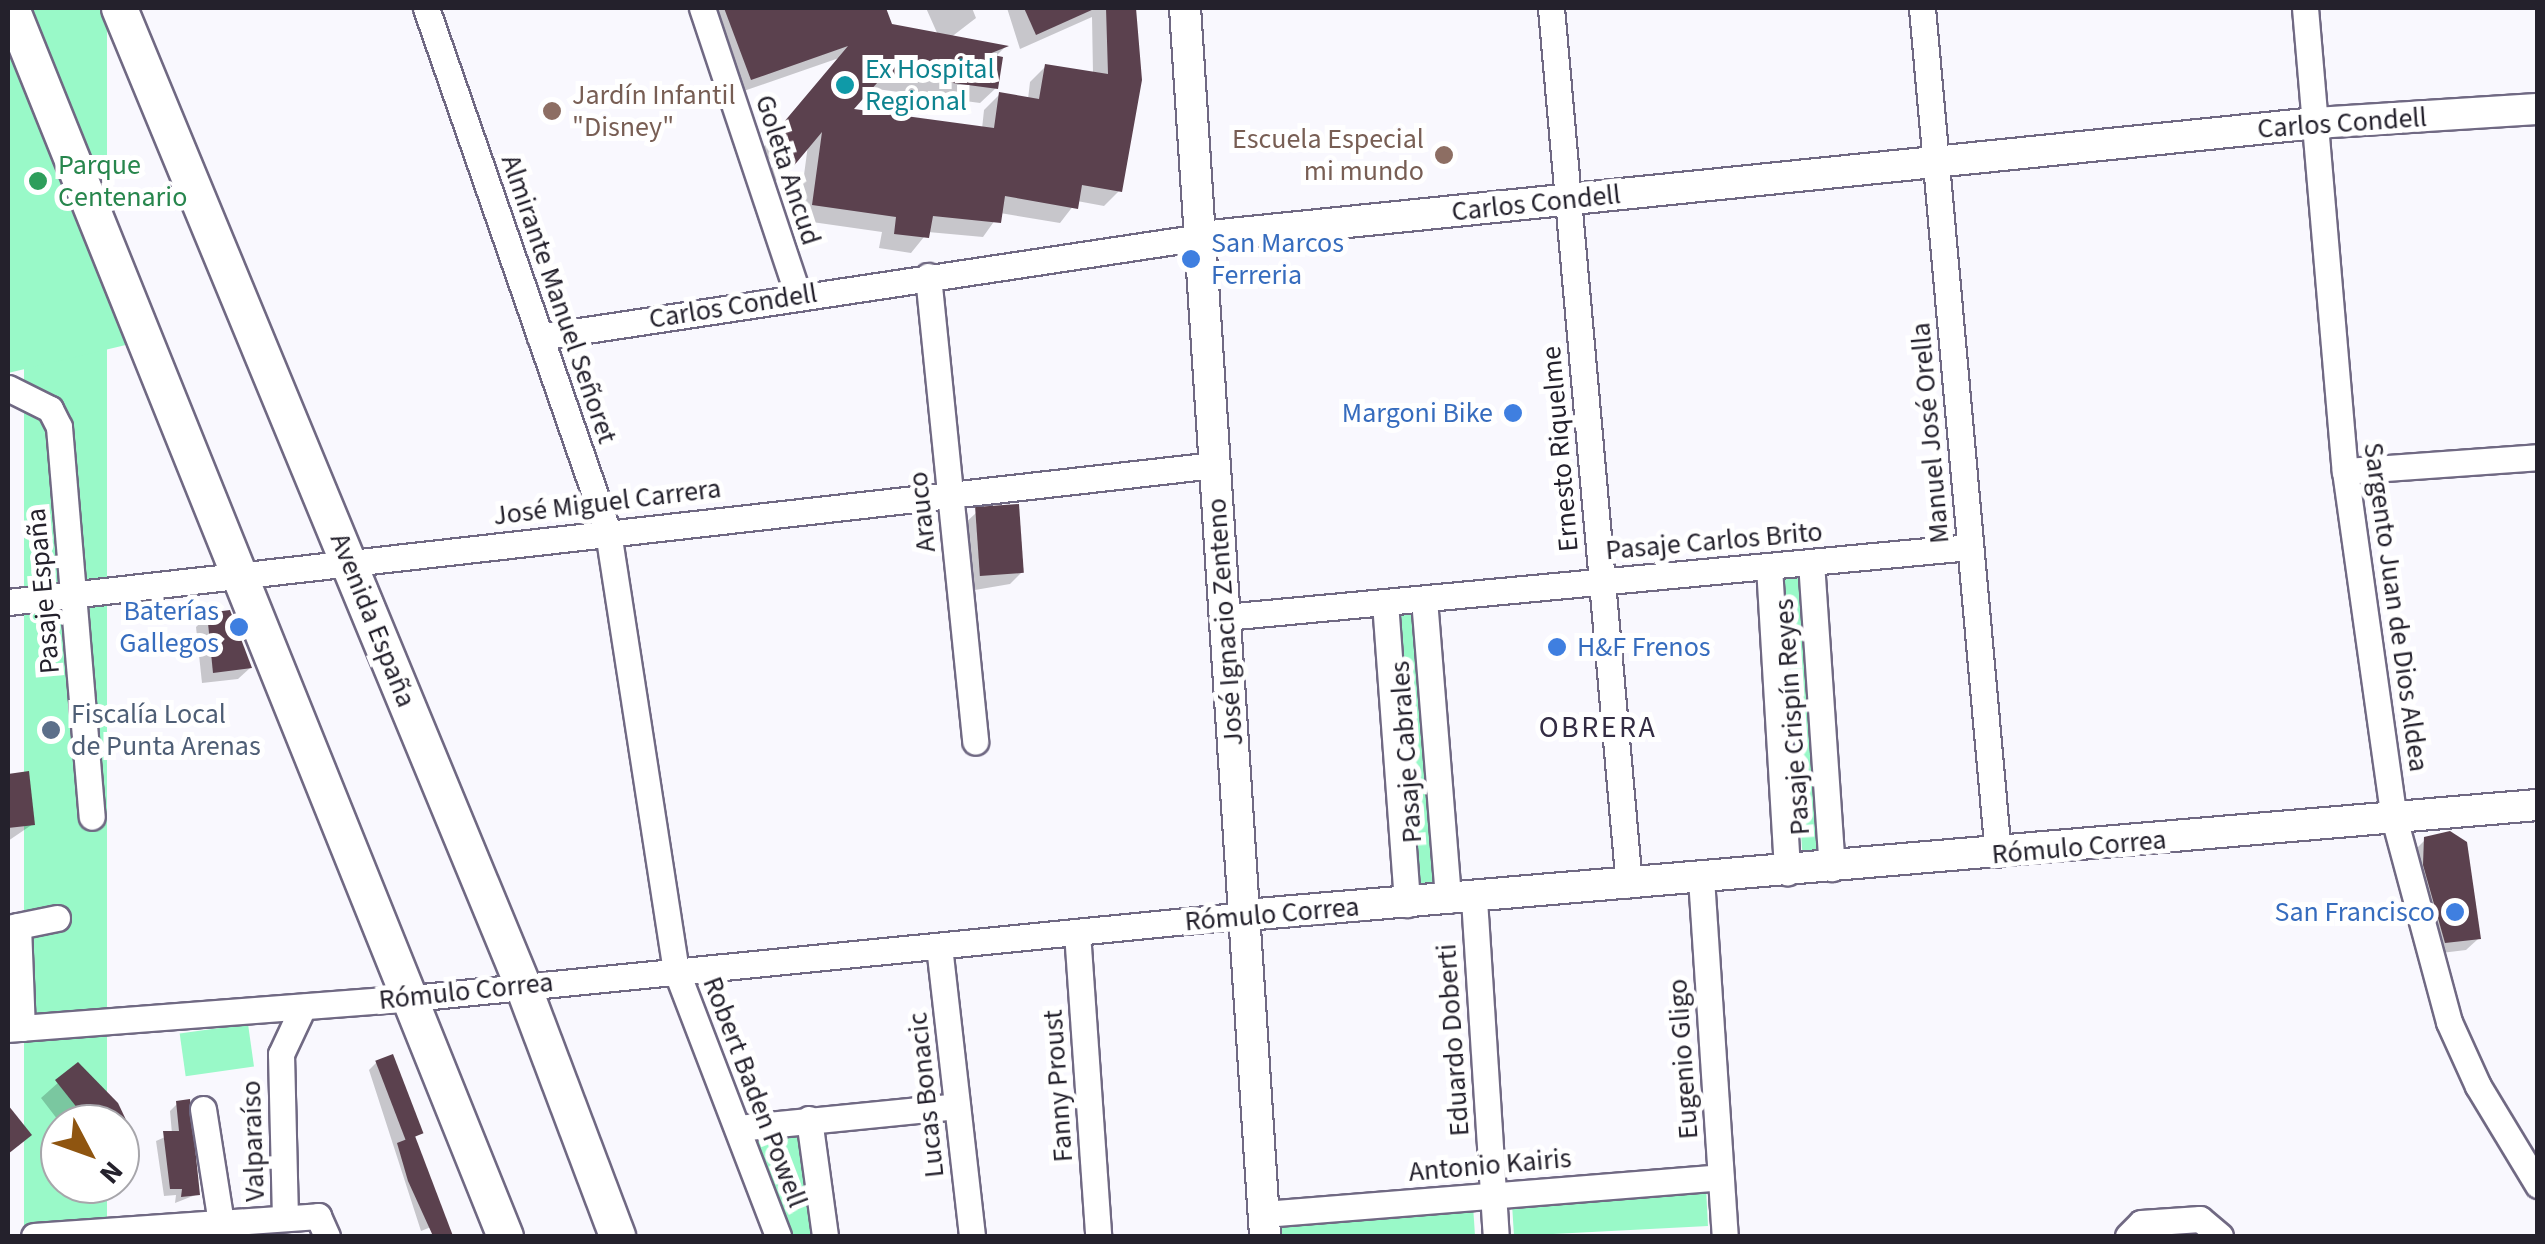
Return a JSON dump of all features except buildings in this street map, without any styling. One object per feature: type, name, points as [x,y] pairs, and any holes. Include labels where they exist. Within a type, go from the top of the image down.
[{"type":"main road","points":[[10,8],[505,1236]]},
{"type":"main road","name":"Avenida España","points":[[119,8],[522,984],[617,1236]]},
{"type":"street","name":"Almirante Manuel Señoret","points":[[426,8],[608,532],[676,970]]},
{"type":"street","name":"Goleta Ancud","points":[[702,8],[798,295]]},
{"type":"street","name":"José Ignacio Zenteno","points":[[1185,8],[1265,1225]]},
{"type":"street","name":"Ernesto Riquelme","points":[[1551,8],[1629,885]]},
{"type":"street","name":"Manuel José Orella","points":[[1922,8],[1998,854]]},
{"type":"street","name":"Sargento Juan de Dios Aldea","points":[[2305,8],[2345,472],[2394,818],[2449,1022],[2478,1086],[2538,1185]]},
{"type":"street","name":"Carlos Condell","points":[[540,337],[1201,236],[2315,123],[2538,108]]},
{"type":"street","name":"Arauco","points":[[928,276],[975,742]]},
{"type":"street","name":"Pasaje España","points":[[8,388],[50,409],[58,427],[92,817]]},
{"type":"street","points":[[2345,472],[2538,456]]},
{"type":"street","name":"José Miguel Carrera","points":[[8,602],[1214,465]]},
{"type":"street","name":"Pasaje Carlos Brito","points":[[1225,617],[1970,548]]},
{"type":"street","name":"Pasaje Crispín Reyes","points":[[1811,562],[1832,868]]},
{"type":"street","name":"Pasaje Crispín Reyes","points":[[1769,566],[1787,872]]},
{"type":"street","name":"Pasaje Cabrales","points":[[1424,598],[1461,899]]},
{"type":"street","name":"Pasaje Cabrales","points":[[1385,602],[1406,904]]},
{"type":"street","name":"Rómulo Correa","points":[[15,1028],[412,998],[522,984],[1246,915],[2538,806]]},
{"type":"street","name":"Eugenio Gligo","points":[[1701,878],[1725,1236]]},
{"type":"street","name":"Eduardo Doberti","points":[[1461,899],[1496,1236]]},
{"type":"street","points":[[15,1028],[13,927],[57,918]]},
{"type":"street","name":"Fanny Proust","points":[[1077,932],[1098,1236]]},
{"type":"street","name":"Lucas Bonacic","points":[[939,946],[972,1236]]},
{"type":"street","name":"Robert Baden Powell","points":[[676,970],[778,1236]]},
{"type":"street","name":"Valparaíso","points":[[285,1218],[281,1054],[303,1007]]},
{"type":"street","points":[[738,1128],[957,1106]]},
{"type":"street","points":[[203,1108],[231,1227]]},
{"type":"street","points":[[809,1119],[825,1236]]},
{"type":"street","name":"Antonio Kairis","points":[[1265,1225],[1493,1195],[1722,1177]]},
{"type":"street","points":[[34,1236],[231,1227],[285,1218],[322,1226]]},
{"type":"street","points":[[2129,1233],[2200,1218],[2217,1230]]},
{"type":"green space","points":[[24,8],[107,8],[107,1104],[40,1104],[40,1204],[107,1204],[107,1236],[24,1236]]},
{"type":"green space","name":"Parque Centenario","points":[[8,18],[130,344],[8,373]]},
{"type":"green space","points":[[1804,575],[1823,852],[1802,854],[1783,576]]},
{"type":"green space","points":[[1416,613],[1435,890],[1414,892],[1395,614]]},
{"type":"green space","points":[[248,1024],[254,1067],[186,1076],[180,1034]]},
{"type":"green space","points":[[801,1131],[815,1236],[788,1236],[753,1138]]},
{"type":"green space","points":[[1706,1188],[1708,1226],[1514,1236],[1512,1204]]},
{"type":"green space","points":[[1473,1205],[1475,1236],[1278,1236],[1277,1219]]},
{"type":"place","name":"Ex Hospital Regional","points":[[845,85]]},
{"type":"place","name":"Jardín Infantil \"Disney\"","points":[[552,111]]},
{"type":"place","name":"Escuela Especial mi mundo","points":[[1444,155]]},
{"type":"place","name":"Parque Centenario","points":[[38,181]]},
{"type":"place","name":"San Marcos Ferreria","points":[[1191,259]]},
{"type":"place","name":"Margoni Bike","points":[[1513,413]]},
{"type":"place","name":"Baterías Gallegos","points":[[239,627]]},
{"type":"place","name":"H&F Frenos","points":[[1557,647]]},
{"type":"place","name":"Fiscalía Local de Punta Arenas","points":[[51,730]]},
{"type":"place","name":"San Francisco","points":[[2455,912]]},
{"type":"district","name":"OBRERA","points":[[1598,728]]}]
